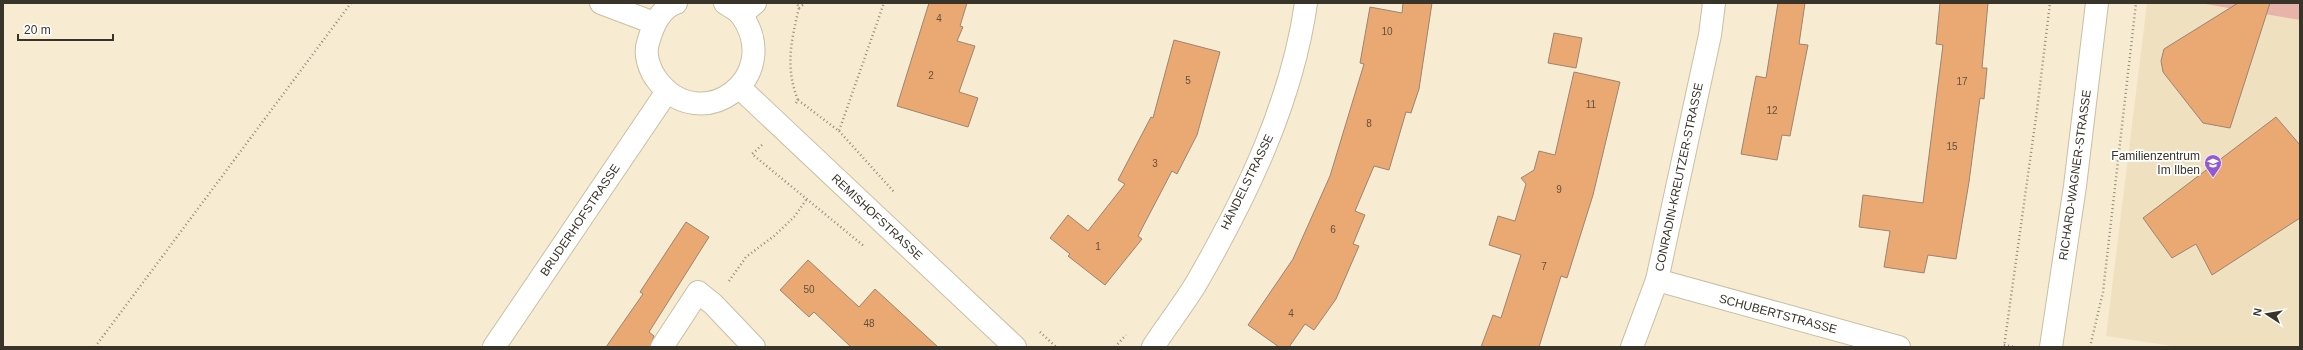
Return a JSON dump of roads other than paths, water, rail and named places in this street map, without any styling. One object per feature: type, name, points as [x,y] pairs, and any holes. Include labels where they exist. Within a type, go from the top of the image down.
[{"type":"street","points":[[601,3],[654,23]]},
{"type":"street","points":[[676,3],[671,5],[654,23],[646,48],[651,73],[666,93],[691,104],[717,102],[740,88],[753,65],[754,38],[741,7]]},
{"type":"street","name":"HÄNDELSTRASSE","points":[[1153,347],[1197,282],[1254,172],[1284,100],[1302,30],[1306,3]]},
{"type":"street","name":"CONRADIN-KREUTZER-STRASSE","points":[[1632,347],[1657,280],[1710,34],[1714,3]]},
{"type":"street","name":"RICHARD-WAGNER-STRASSE","points":[[2051,347],[2075,186],[2097,3]]},
{"type":"street","name":"REMISHOFSTRASSE","points":[[740,88],[1015,347]]},
{"type":"street","name":"BRUDERHOFSTRASSE","points":[[494,347],[666,93]]},
{"type":"street","name":"SCHUBERTSTRASSE","points":[[1657,280],[1899,347]]},
{"type":"street","points":[[662,347],[706,298],[754,347]]},
{"type":"place","name":"Familienzentrum Im Ilben","points":[[2213,178]]}]
